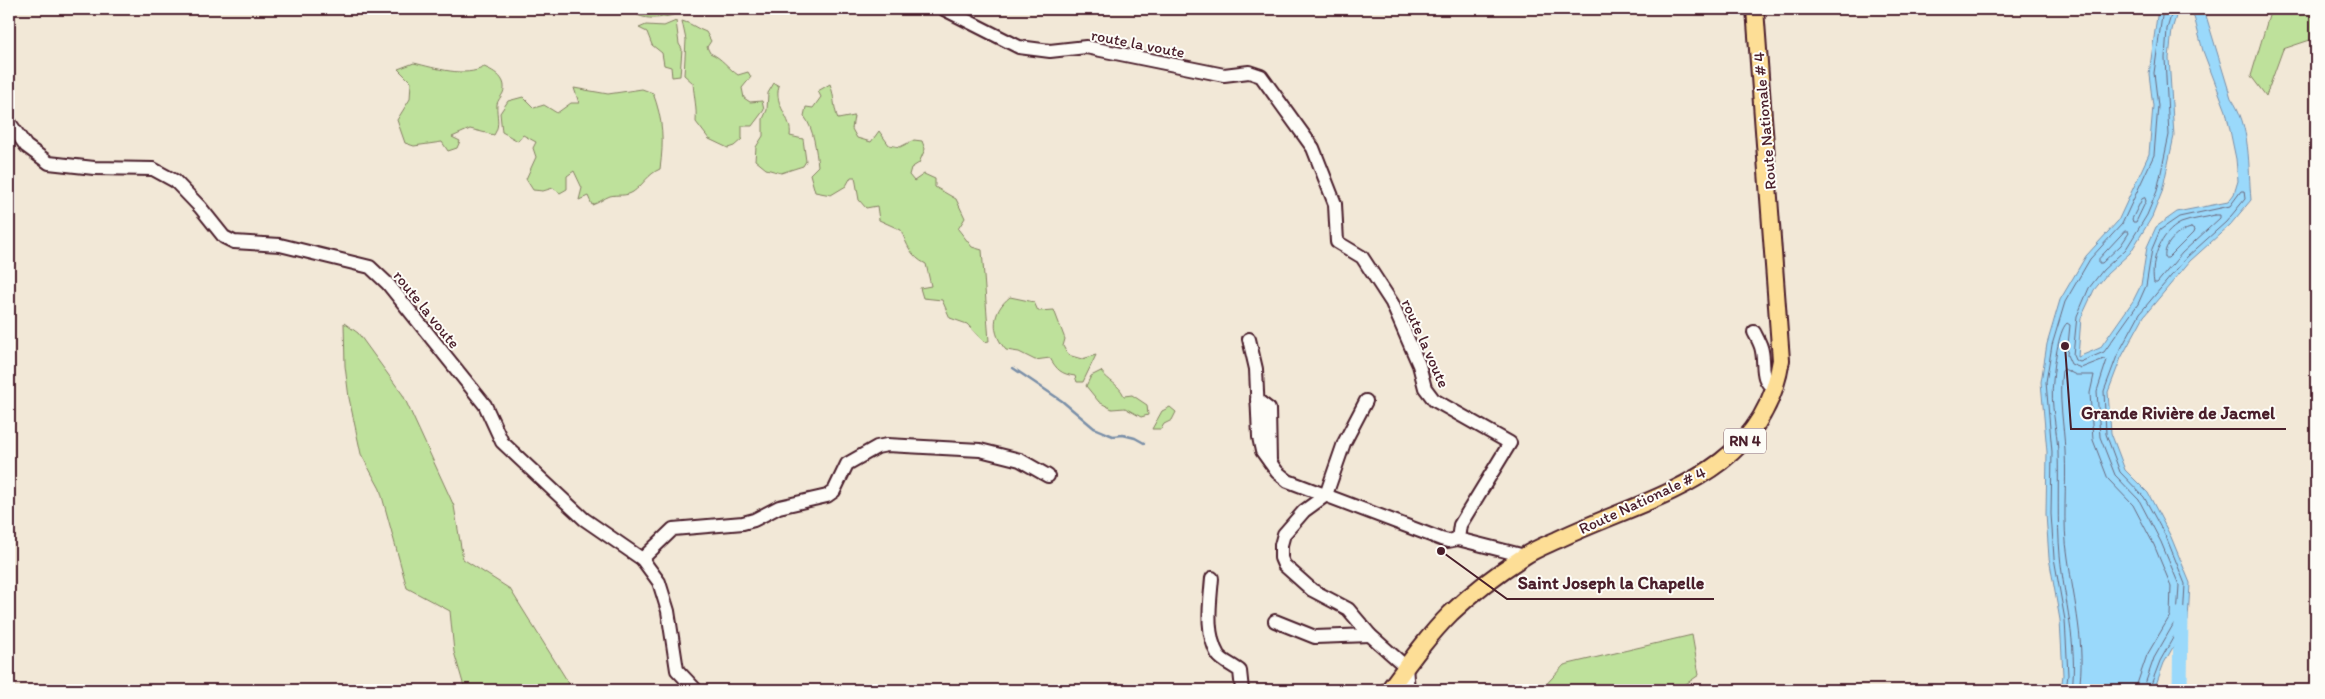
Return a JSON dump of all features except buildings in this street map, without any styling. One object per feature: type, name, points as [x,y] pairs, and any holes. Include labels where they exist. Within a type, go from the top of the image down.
[{"type":"main road","name":"Route Nationale # 4","points":[[1389,690],[1451,614],[1492,579],[1524,556],[1592,523],[1661,495],[1719,464],[1743,443],[1756,427],[1770,400],[1781,360],[1755,9]]},
{"type":"street","name":"route la voute","points":[[944,9],[1019,47],[1050,51],[1086,47],[1146,58],[1209,73],[1224,75],[1249,72],[1261,76],[1313,148],[1335,204],[1336,242],[1362,257],[1392,303],[1419,365],[1428,394],[1434,400],[1510,443],[1460,525],[1458,539]]},
{"type":"street","name":"route la voute","points":[[9,122],[26,146],[49,163],[94,168],[153,169],[175,181],[200,206],[224,237],[234,242],[280,245],[370,267],[388,284],[485,405],[502,442],[584,519],[642,559],[659,582],[668,611],[677,670],[696,690]]},
{"type":"street","points":[[1754,332],[1762,352],[1764,378],[1767,384],[1774,389]]},
{"type":"street","points":[[1249,339],[1256,369],[1259,436],[1262,450],[1270,462],[1288,481],[1441,540],[1458,539],[1524,556]]},
{"type":"street","points":[[1366,401],[1344,443],[1326,495],[1304,511],[1284,534],[1281,545],[1281,558],[1284,565],[1312,590],[1348,609],[1370,634],[1406,667],[1408,690]]},
{"type":"street","points":[[642,559],[672,528],[743,523],[754,520],[779,507],[827,496],[834,491],[847,464],[877,447],[896,445],[980,450],[1020,460],[1048,476]]},
{"type":"street","points":[[1212,578],[1209,606],[1211,637],[1219,656],[1240,671],[1242,690]]},
{"type":"street","points":[[1275,621],[1316,637],[1370,634]]},
{"type":"green space","points":[[629,9],[674,9],[673,15],[650,18],[639,16]]},
{"type":"green space","points":[[2271,9],[2316,9],[2316,38],[2283,49],[2266,96],[2251,76]]},
{"type":"green space","points":[[676,21],[679,44],[682,49],[680,76],[672,77],[671,67],[664,65],[662,53],[652,45],[647,32],[639,28],[646,25],[664,26]]},
{"type":"green space","points":[[682,21],[706,32],[711,41],[707,47],[710,53],[734,72],[738,75],[748,72],[751,77],[742,88],[744,98],[750,102],[762,101],[764,110],[752,126],[742,126],[742,139],[734,146],[728,148],[709,139],[696,122],[693,83],[684,75],[686,40]]},
{"type":"green space","points":[[414,63],[459,72],[468,72],[484,67],[496,74],[502,80],[504,88],[497,104],[498,124],[494,135],[470,129],[452,137],[460,141],[457,148],[448,151],[442,142],[414,146],[405,143],[397,120],[410,99],[411,82],[398,69]]},
{"type":"green space","points":[[774,83],[779,86],[779,100],[789,123],[790,136],[803,139],[806,161],[803,166],[781,173],[766,169],[755,160],[756,147],[763,136],[763,119],[767,110],[768,93]]},
{"type":"green space","points":[[830,84],[838,119],[854,116],[852,129],[857,138],[871,142],[879,131],[889,145],[900,147],[914,140],[922,141],[925,149],[919,163],[911,168],[909,175],[914,181],[924,174],[935,179],[935,187],[956,199],[965,218],[958,229],[972,247],[982,250],[989,341],[984,342],[967,324],[950,318],[942,300],[923,298],[920,288],[931,286],[926,264],[913,254],[901,230],[879,220],[877,206],[866,208],[859,200],[855,177],[851,177],[846,186],[831,195],[815,192],[810,174],[818,166],[812,133],[804,116],[806,107],[813,108],[821,97],[818,91]]},
{"type":"green space","points":[[574,88],[608,94],[642,89],[653,93],[662,130],[660,169],[633,192],[610,196],[592,205],[588,196],[579,200],[582,188],[574,171],[567,176],[567,189],[560,193],[553,188],[543,191],[533,190],[526,179],[536,157],[533,148],[536,142],[523,135],[518,141],[502,132],[500,113],[508,101],[523,97],[534,108],[544,105],[557,113],[571,103],[579,103]]},
{"type":"green space","points":[[1010,297],[1034,302],[1038,311],[1054,310],[1065,339],[1063,346],[1068,355],[1082,359],[1096,355],[1083,382],[1077,382],[1075,376],[1060,371],[1050,358],[1035,360],[1019,352],[1006,350],[998,337],[995,323],[999,309]]},
{"type":"green space","points":[[344,323],[358,333],[403,395],[454,506],[463,559],[510,589],[573,690],[465,690],[454,652],[450,611],[407,588],[380,489],[361,454],[349,398],[345,366]]},
{"type":"green space","points":[[1101,371],[1124,396],[1132,395],[1147,405],[1148,415],[1141,417],[1125,408],[1112,409],[1099,402],[1086,386],[1091,376]]},
{"type":"green space","points":[[1170,407],[1176,412],[1172,420],[1164,424],[1161,429],[1152,429],[1162,411]]},
{"type":"green space","points":[[1692,635],[1699,675],[1677,690],[1541,690],[1564,665]]},
{"type":"water","points":[[2158,9],[2178,9],[2172,30],[2169,58],[2174,136],[2162,192],[2152,217],[2130,253],[2107,274],[2094,290],[2081,318],[2078,357],[2100,348],[2133,301],[2141,285],[2147,247],[2156,227],[2177,212],[2228,202],[2234,194],[2238,181],[2236,159],[2226,111],[2203,51],[2192,9],[2204,9],[2231,98],[2242,121],[2247,147],[2251,200],[2230,225],[2190,261],[2144,316],[2121,358],[2108,392],[2111,433],[2125,470],[2148,493],[2171,537],[2190,583],[2188,621],[2164,663],[2154,690],[2061,690],[2063,675],[2060,620],[2049,558],[2046,514],[2047,452],[2041,382],[2047,344],[2060,300],[2086,256],[2118,221],[2149,154],[2153,106],[2149,74]]},
{"type":"waterway","points":[[1013,368],[1062,401],[1094,428],[1113,436],[1123,435],[1144,443]]},
{"type":"waterway","points":[[2180,690],[2181,614]]},
{"type":"place","name":"Grande Rivière de Jacmel","points":[[2065,346]]},
{"type":"place","name":"Saint Joseph la Chapelle","points":[[1441,551]]}]
